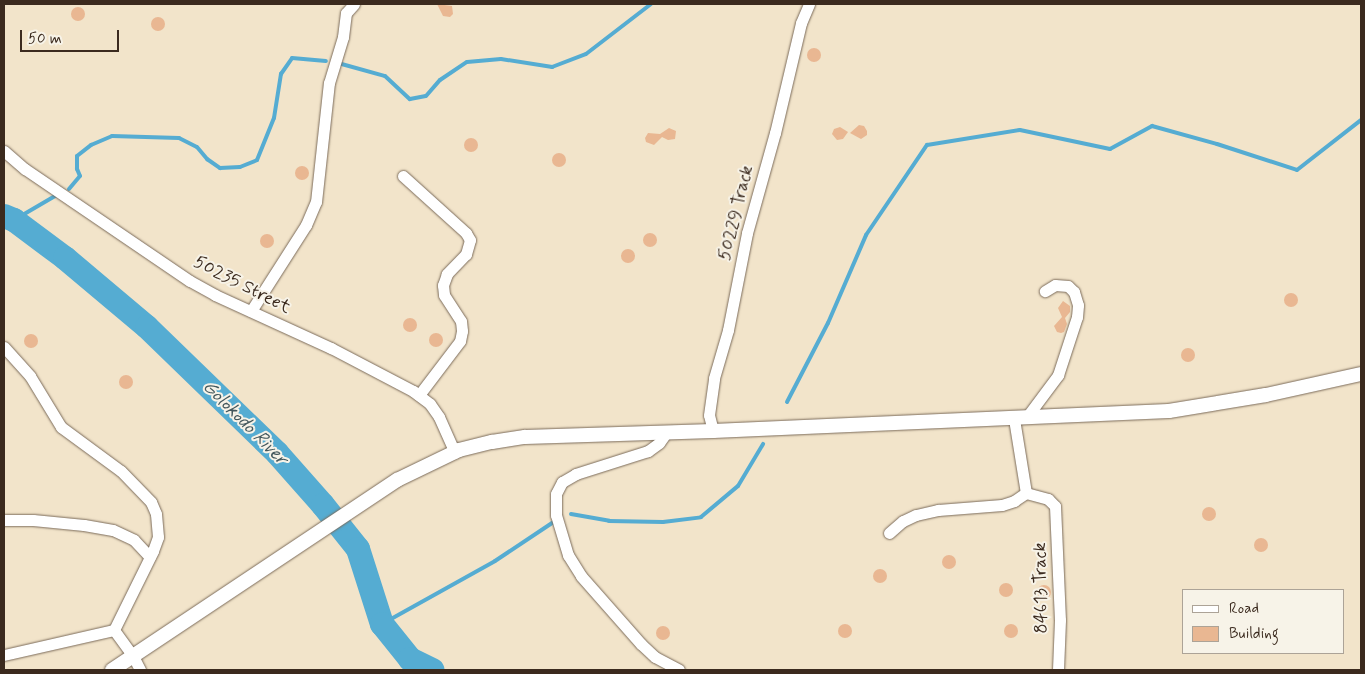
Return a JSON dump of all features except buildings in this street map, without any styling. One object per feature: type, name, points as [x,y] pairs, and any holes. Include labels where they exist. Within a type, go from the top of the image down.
[{"type":"street","points":[[252,311],[306,225],[316,202],[321,175],[329,83],[343,37],[346,13],[354,4]]},
{"type":"street","name":"50229 Track","points":[[713,431],[709,415],[714,378],[728,330],[747,233],[775,133],[801,23],[809,4]]},
{"type":"street","name":"50235 Street","points":[[4,151],[32,174],[190,281],[215,295],[330,348],[419,395],[430,404],[439,417],[455,452]]},
{"type":"street","points":[[403,176],[466,233],[470,240],[466,254],[447,274],[443,284],[444,295],[461,322],[460,341],[419,395]]},
{"type":"street","points":[[888,533],[902,520],[916,515],[938,510],[1002,505],[1014,501],[1026,493],[1020,419],[1058,376],[1078,305],[1074,292],[1068,286],[1055,285],[1045,291]]},
{"type":"street","points":[[4,347],[30,376],[61,426],[121,471],[151,502],[158,522],[158,537],[114,630]]},
{"type":"street","points":[[112,670],[367,498],[408,474],[455,452],[492,442],[525,437],[1020,419],[1169,411],[1266,395],[1361,374]]},
{"type":"street","points":[[666,433],[659,443],[648,451],[576,474],[562,482],[556,494],[556,514],[568,555],[581,576],[641,644],[655,657],[678,670]]},
{"type":"street","name":"84613 Track","points":[[1026,493],[1048,499],[1055,506],[1060,620],[1058,670]]},
{"type":"street","points":[[4,520],[33,520],[112,530],[134,540],[150,557]]},
{"type":"street","points":[[114,630],[133,656],[140,670]]},
{"type":"street","points":[[4,655],[114,630]]},
{"type":"waterway","points":[[338,63],[385,76],[410,99],[426,96],[440,80],[467,62],[501,59],[552,67],[586,54],[651,4]]},
{"type":"waterway","points":[[69,189],[80,176],[77,169],[77,156],[91,145],[112,136],[179,138],[197,147],[207,159],[220,168],[240,167],[257,160],[274,118],[281,74],[292,58],[326,61]]},
{"type":"waterway","points":[[787,402],[828,323],[866,235],[927,145],[1020,130],[1110,149],[1152,126],[1217,144],[1297,170],[1361,120]]},
{"type":"waterway","points":[[14,220],[55,196]]},
{"type":"waterway","name":"Golokodo River","points":[[4,216],[14,220],[65,258],[147,327],[277,453],[323,505],[358,549],[382,624],[410,659],[433,670]]},
{"type":"waterway","points":[[571,514],[609,521],[663,522],[701,517],[738,486],[763,444]]},
{"type":"waterway","points":[[382,624],[495,561],[552,523]]}]
